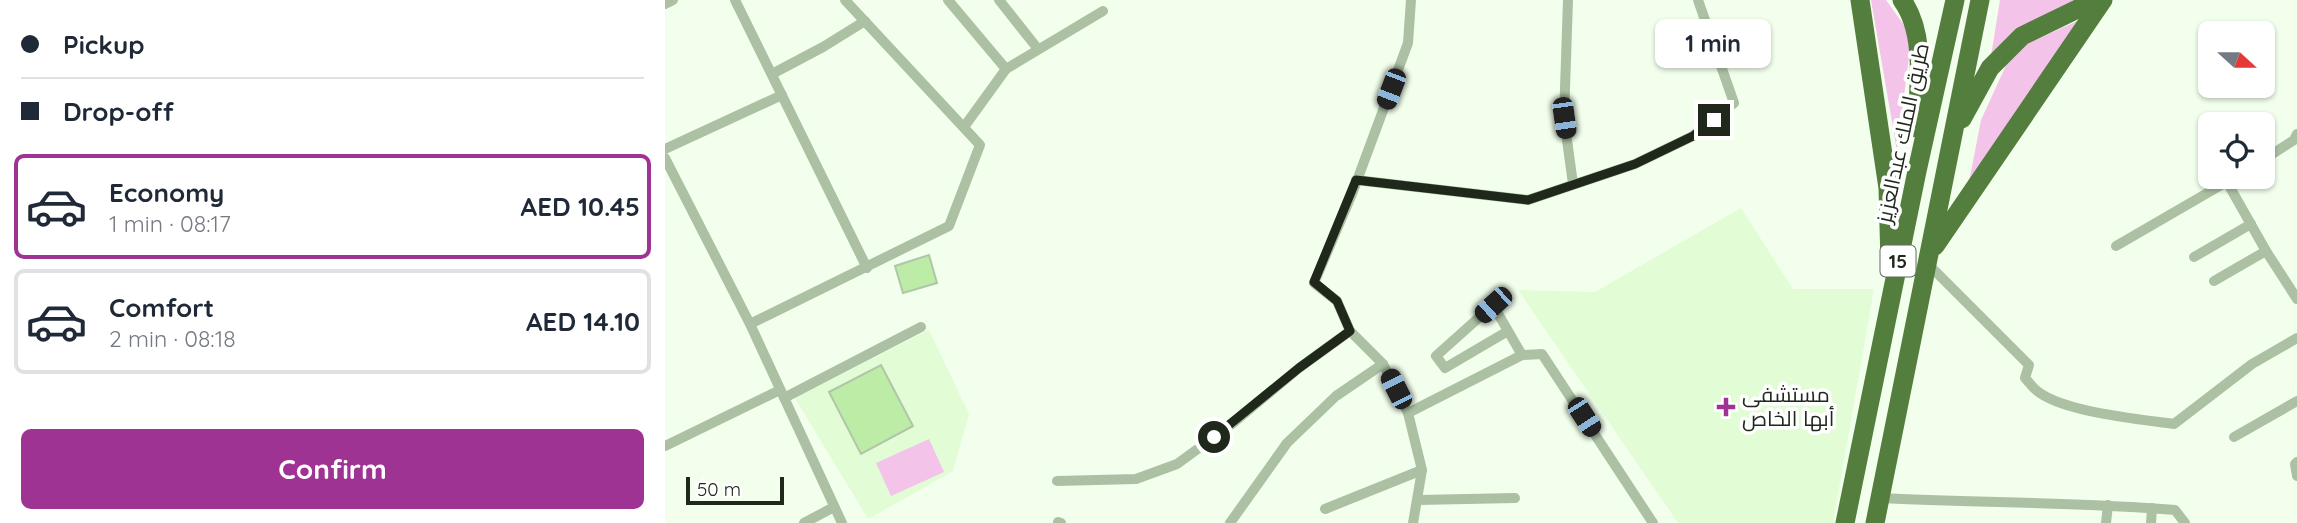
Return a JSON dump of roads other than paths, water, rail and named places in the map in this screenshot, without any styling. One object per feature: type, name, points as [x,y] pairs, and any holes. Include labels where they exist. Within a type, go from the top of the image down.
[{"type":"highway","points":[[1860,0],[1888,188],[1891,296]]},
{"type":"highway","points":[[1902,0],[1912,13],[1919,50],[1917,172]]},
{"type":"highway","name":"طريق الملك عبدالعزيز","points":[[1845,523],[1955,0]]},
{"type":"highway","name":"15","points":[[1875,523],[1980,0]]},
{"type":"highway","points":[[1952,138],[1990,68],[2022,36],[2096,0]]},
{"type":"highway","points":[[1928,260],[2102,0]]},
{"type":"street","points":[[665,4],[673,0]]},
{"type":"street","points":[[735,0],[867,268]]},
{"type":"street","points":[[750,324],[949,226],[980,145],[845,0]]},
{"type":"street","points":[[948,0],[1006,69]]},
{"type":"street","points":[[999,0],[1038,49]]},
{"type":"street","points":[[1411,0],[1408,43],[1314,282],[1337,301],[1350,331],[1383,365],[1408,413],[1422,470],[1413,523]]},
{"type":"street","points":[[1568,0],[1564,118],[1573,184]]},
{"type":"street","points":[[1356,180],[1528,200],[1635,164],[1693,136],[1734,103],[1698,0]]},
{"type":"street","points":[[964,127],[1006,69],[1103,10]]},
{"type":"street","points":[[772,74],[865,21]]},
{"type":"street","points":[[665,149],[782,95]]},
{"type":"street","points":[[2275,152],[2297,135]]},
{"type":"street","points":[[665,158],[750,324],[842,523]]},
{"type":"street","points":[[2116,246],[2214,189]]},
{"type":"street","points":[[2235,189],[2266,251],[2297,299]]},
{"type":"street","points":[[2194,257],[2251,224]]},
{"type":"street","points":[[2214,281],[2266,251]]},
{"type":"street","points":[[1928,260],[2029,365],[2025,378],[2037,391],[2057,402],[2104,413],[2174,424],[2252,364],[2297,338]]},
{"type":"street","points":[[1508,331],[1445,368],[1436,356],[1493,305],[1522,355]]},
{"type":"street","points":[[665,446],[782,394],[921,327]]},
{"type":"street","points":[[1057,481],[1136,479],[1177,464],[1233,424],[1299,368],[1350,331]]},
{"type":"street","points":[[1408,413],[1522,355],[1542,354],[1653,523]]},
{"type":"street","points":[[1230,523],[1287,443],[1336,396],[1383,365]]},
{"type":"street","points":[[2234,437],[2297,401]]},
{"type":"street","points":[[2297,462],[2294,464],[2297,476]]},
{"type":"street","points":[[1325,509],[1422,470]]},
{"type":"street","points":[[1418,500],[1515,498]]},
{"type":"street","points":[[1880,498],[2108,505],[2175,510],[2185,523]]},
{"type":"street","points":[[2106,523],[2108,505]]},
{"type":"street","points":[[804,523],[834,507]]},
{"type":"street","points":[[2151,523],[2152,509]]},
{"type":"place","name":"مستشفى أبها الخاص","points":[[1726,407]]}]
